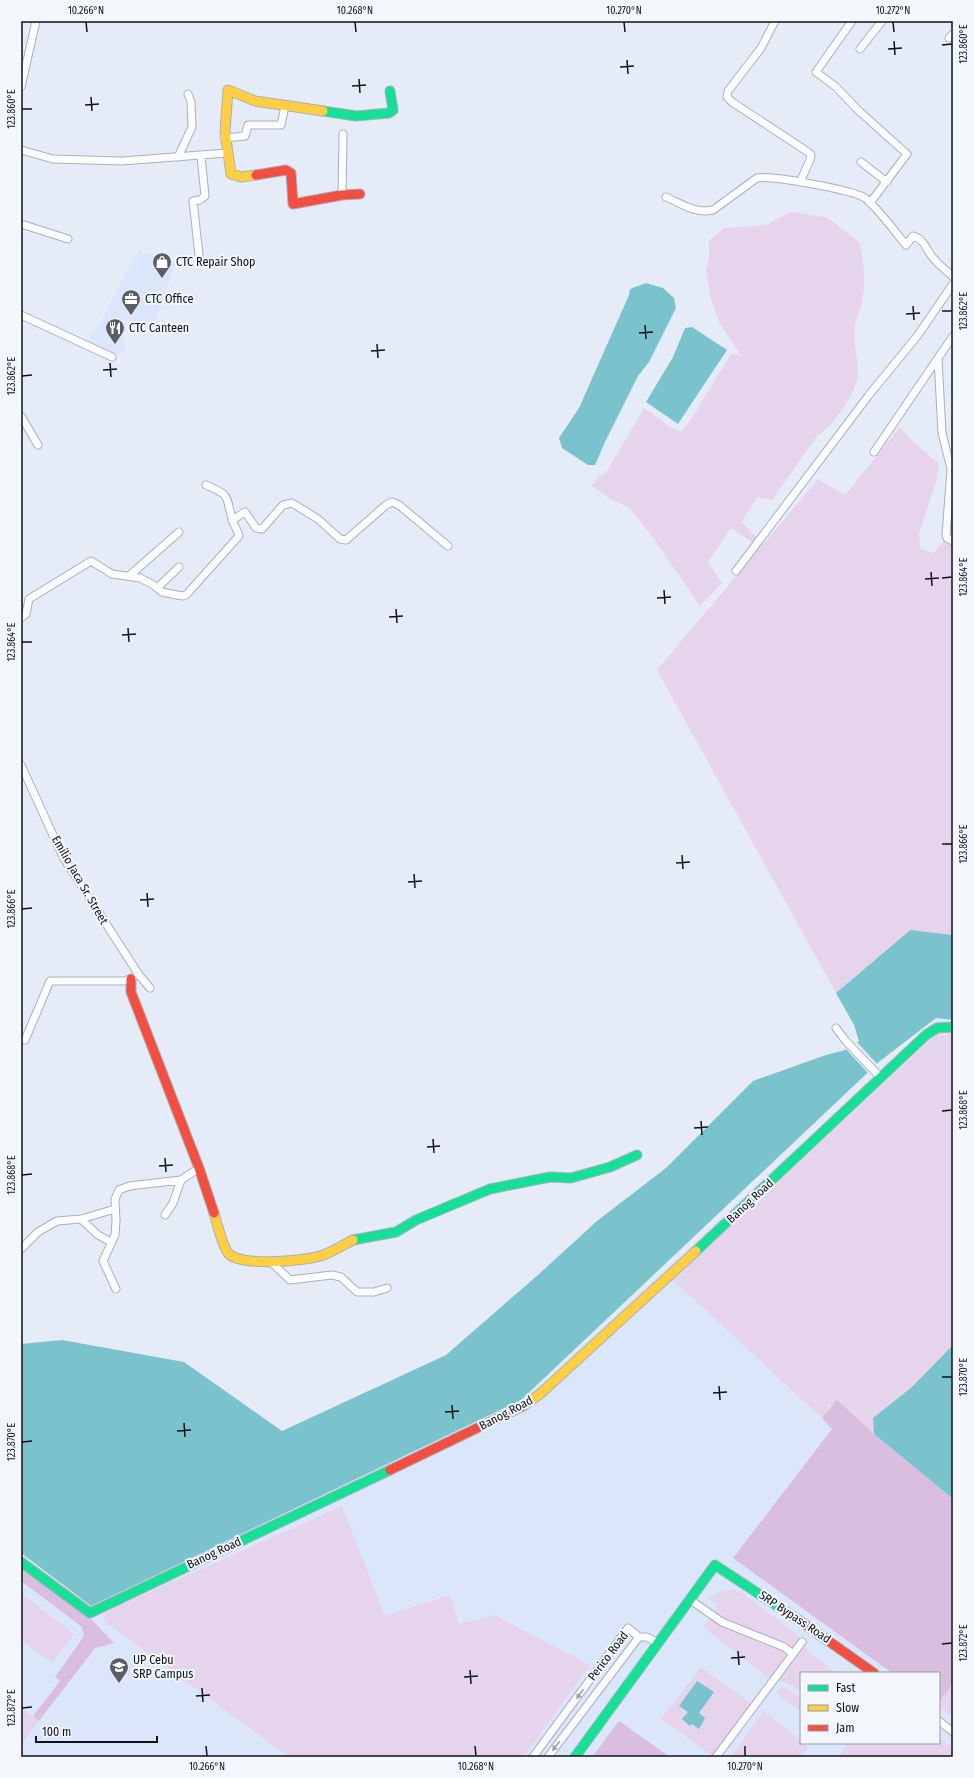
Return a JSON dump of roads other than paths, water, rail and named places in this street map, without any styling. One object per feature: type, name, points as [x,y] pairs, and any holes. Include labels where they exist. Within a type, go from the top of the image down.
[{"type":"street","points":[[21,86],[36,21]]},
{"type":"street","points":[[775,21],[761,48],[728,91],[727,97],[732,102],[811,155],[800,182]]},
{"type":"street","points":[[852,21],[816,72],[836,87],[859,111],[907,154],[870,203]]},
{"type":"street","points":[[860,49],[882,21]]},
{"type":"street","points":[[360,194],[342,195],[293,204],[291,173],[286,170],[241,177],[231,174],[224,138],[224,117],[228,90],[255,101],[356,116],[389,113],[393,110],[390,91]]},
{"type":"street","points":[[178,157],[192,127],[191,102],[188,94]]},
{"type":"street","points":[[224,138],[245,136],[248,125],[281,125],[285,106]]},
{"type":"street","points":[[342,195],[343,134]]},
{"type":"street","points":[[21,150],[53,159],[122,161],[227,153]]},
{"type":"street","points":[[199,255],[193,201],[200,200],[205,196],[201,156]]},
{"type":"street","points":[[861,162],[886,182]]},
{"type":"street","points":[[666,197],[696,211],[706,212],[714,210],[757,178],[773,177],[858,195],[870,203],[906,245],[914,236],[916,237],[928,248],[933,258],[953,277]]},
{"type":"street","points":[[21,224],[68,239]]},
{"type":"street","points":[[736,571],[868,395],[918,335],[953,284]]},
{"type":"street","points":[[21,315],[112,357]]},
{"type":"street","points":[[874,452],[953,336]]},
{"type":"street","points":[[938,359],[942,433],[952,469],[945,529],[947,538],[953,541]]},
{"type":"street","points":[[21,416],[38,445]]},
{"type":"street","points":[[21,618],[26,614],[29,599],[88,563],[95,562],[112,574],[140,578],[162,592],[182,596],[190,592],[239,536],[232,520],[227,498],[223,494],[206,485]]},
{"type":"street","points":[[232,520],[244,512],[256,528],[262,529],[283,505],[292,502],[318,518],[343,540],[351,536],[386,505],[392,502],[399,505],[448,546]]},
{"type":"street","points":[[129,576],[179,532]]},
{"type":"street","points":[[157,588],[179,567]]},
{"type":"street","name":"Emilio Jaca Sr. Street","points":[[21,765],[63,856],[135,977],[150,988]]},
{"type":"street","points":[[25,1040],[50,981],[124,981],[135,977]]},
{"type":"street","points":[[135,977],[131,992],[199,1168],[227,1252],[232,1257],[271,1262],[297,1261],[321,1256],[354,1239],[396,1232],[416,1220],[490,1188],[550,1177],[572,1178],[610,1167],[637,1155]]},
{"type":"street","name":"Banog Road","points":[[21,1562],[90,1613],[526,1405],[540,1394],[731,1219],[931,1031],[944,1026],[953,1027]]},
{"type":"street","points":[[836,1028],[845,1040],[881,1078]]},
{"type":"street","points":[[116,1289],[103,1261],[115,1235],[115,1199],[120,1190],[129,1186],[180,1180],[199,1168]]},
{"type":"street","points":[[165,1215],[173,1203],[180,1180]]},
{"type":"street","points":[[21,1249],[38,1232],[57,1221],[81,1219],[115,1209]]},
{"type":"street","points":[[81,1219],[98,1235],[111,1242]]},
{"type":"street","points":[[271,1262],[290,1280],[332,1275],[341,1277],[357,1292],[374,1292],[387,1288]]},
{"type":"street","name":"SRP Bypass Road","points":[[689,1599],[715,1565],[819,1632],[873,1672]]},
{"type":"street","points":[[575,1757],[689,1599],[722,1622],[784,1648],[794,1654]]},
{"type":"street","name":"Perico Road","points":[[533,1757],[628,1628],[639,1637],[548,1757]]},
{"type":"street","points":[[639,1637],[647,1637],[657,1643]]},
{"type":"street","points":[[716,1757],[802,1642]]},
{"type":"street","points":[[940,1722],[953,1732]]},
{"type":"water","points":[[646,283],[663,288],[674,298],[676,308],[649,362],[638,376],[595,465],[588,465],[562,448],[559,438],[579,408],[629,295],[630,289]]},
{"type":"water","points":[[692,327],[727,350],[678,424],[646,402],[673,357],[685,328]]},
{"type":"water","points":[[910,930],[953,935],[953,1020],[936,1018],[880,1061],[521,1400],[91,1606],[21,1553],[21,1344],[62,1340],[184,1362],[282,1431],[446,1355],[597,1221],[666,1168],[753,1081],[826,1055],[845,1050],[859,1041],[854,1025],[836,993]]},
{"type":"water","points":[[953,1345],[953,1499],[874,1434],[873,1418],[912,1387]]},
{"type":"water","points":[[697,1681],[714,1692],[699,1713],[705,1718],[699,1729],[692,1724],[690,1726],[682,1719],[688,1712],[679,1706]]},
{"type":"place","name":"CTC Repair Shop","points":[[162,279]]},
{"type":"place","name":"CTC Office","points":[[131,316]]},
{"type":"place","name":"CTC Canteen","points":[[115,345]]},
{"type":"place","name":"UP Cebu SRP Campus","points":[[119,1684]]}]
